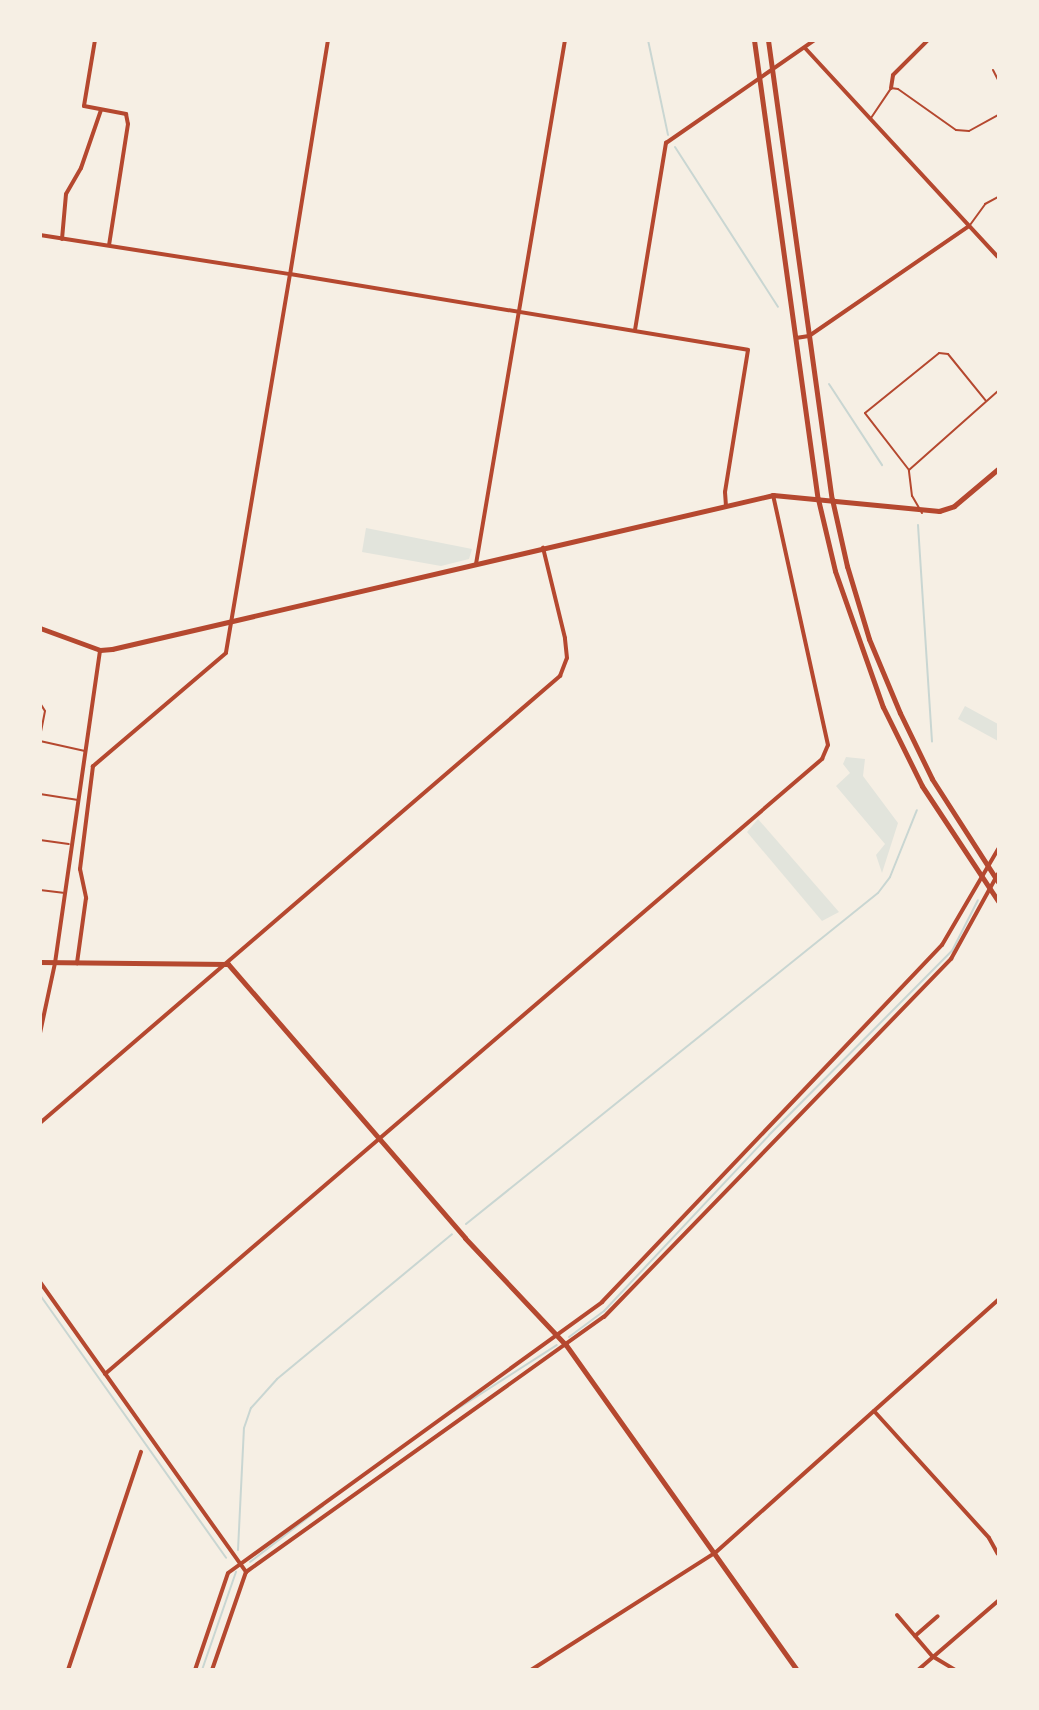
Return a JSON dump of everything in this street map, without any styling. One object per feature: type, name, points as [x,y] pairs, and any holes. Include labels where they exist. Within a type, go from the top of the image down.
[{"type":"street","points":[[95,40],[84,106],[126,114],[128,124],[109,245]]},
{"type":"street","points":[[77,963],[86,898],[80,868],[93,766],[221,660],[232,621],[328,40]]},
{"type":"street","points":[[476,564],[565,40]]},
{"type":"street","points":[[754,40],[818,499],[846,610],[883,707],[922,786],[982,879],[999,901]]},
{"type":"street","points":[[212,1670],[246,1572],[406,1455],[604,1317],[951,959],[998,878],[989,868],[932,779],[900,713],[869,639],[832,499],[768,40]]},
{"type":"street","points":[[634,330],[666,143],[815,40]]},
{"type":"street","points":[[891,88],[893,75],[928,40]]},
{"type":"street","points":[[805,48],[999,257]]},
{"type":"street","points":[[62,239],[66,195],[81,168],[100,110]]},
{"type":"street","points":[[795,338],[809,336],[969,226]]},
{"type":"street","points":[[40,235],[520,311],[748,350],[726,506]]},
{"type":"street","points":[[40,628],[100,650],[772,495],[832,499],[922,513],[954,506],[999,469]]},
{"type":"street","points":[[105,1374],[822,759],[828,745],[772,495]]},
{"type":"street","points":[[40,1123],[228,964],[560,676],[567,658],[565,638],[543,548]]},
{"type":"street","points":[[40,1033],[55,963],[69,844],[100,650]]},
{"type":"street","points":[[195,1670],[228,1573],[410,1438],[602,1302],[942,945],[999,849]]},
{"type":"street","points":[[40,962],[228,964],[378,1138],[566,1345],[797,1670]]},
{"type":"street","points":[[40,1282],[246,1572]]},
{"type":"street","points":[[531,1670],[715,1553],[999,1300]]},
{"type":"street","points":[[874,1411],[989,1538],[999,1554]]},
{"type":"street","points":[[68,1670],[141,1452]]},
{"type":"street","points":[[918,1670],[999,1601]]},
{"type":"street","points":[[897,1615],[932,1656],[955,1670]]},
{"type":"street","points":[[915,1636],[938,1616]]},
{"type":"lane","points":[[993,70],[999,80]]},
{"type":"lane","points":[[871,118],[891,88],[898,89],[956,130],[969,131],[999,115]]},
{"type":"lane","points":[[969,226],[985,204],[999,197]]},
{"type":"lane","points":[[922,513],[912,496],[909,470],[865,413],[944,352],[986,400]]},
{"type":"lane","points":[[909,470],[986,400],[999,391]]},
{"type":"lane","points":[[40,704],[45,711],[40,739],[85,751]]},
{"type":"lane","points":[[40,794],[77,800]]},
{"type":"lane","points":[[40,840],[69,844]]},
{"type":"lane","points":[[40,890],[63,893]]},
{"type":"shaded area","points":[[366,528],[472,549],[469,559],[441,566],[362,552]]},
{"type":"shaded area","points":[[965,706],[998,724],[998,741],[958,719]]},
{"type":"shaded area","points":[[846,757],[865,759],[863,776],[898,823],[882,873],[876,855],[885,844],[836,786],[850,773],[843,764]]},
{"type":"shaded area","points":[[758,819],[839,912],[822,921],[747,832]]},
{"type":"waterway","points":[[648,40],[668,135]]},
{"type":"waterway","points":[[675,147],[778,307]]},
{"type":"waterway","points":[[829,384],[882,465]]},
{"type":"waterway","points":[[918,525],[932,742]]},
{"type":"waterway","points":[[466,1224],[878,893],[890,877],[917,810]]},
{"type":"waterway","points":[[569,1337],[604,1311],[769,1135],[952,951],[978,900]]},
{"type":"waterway","points":[[238,1550],[244,1428],[251,1408],[277,1379],[452,1234]]},
{"type":"waterway","points":[[40,1295],[226,1558]]},
{"type":"waterway","points":[[454,1411],[557,1345]]},
{"type":"waterway","points":[[250,1562],[323,1506]]},
{"type":"waterway","points":[[202,1670],[236,1572]]}]
